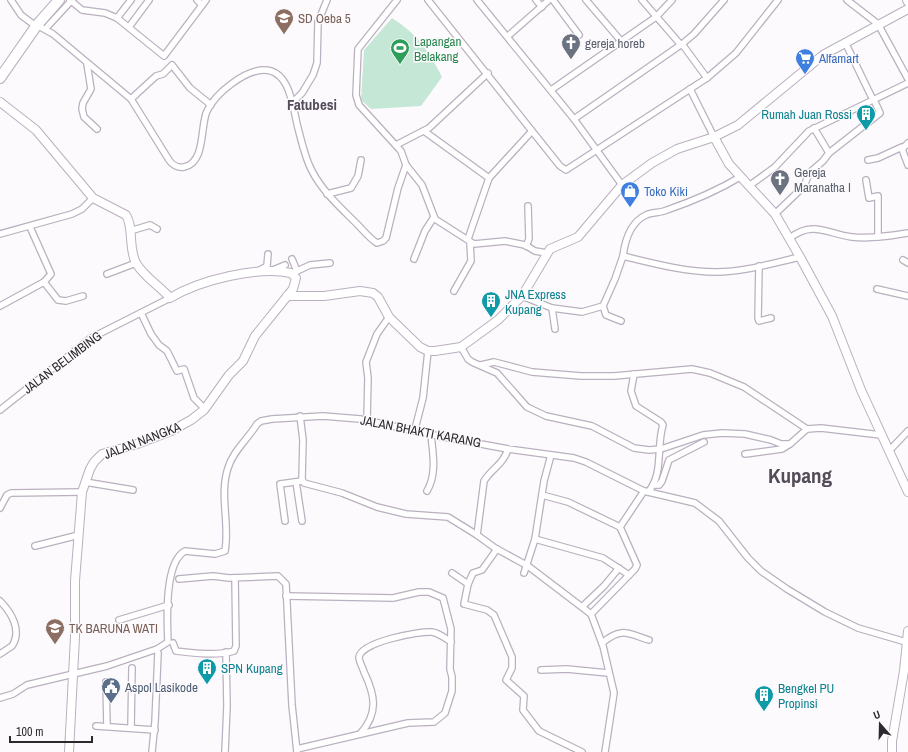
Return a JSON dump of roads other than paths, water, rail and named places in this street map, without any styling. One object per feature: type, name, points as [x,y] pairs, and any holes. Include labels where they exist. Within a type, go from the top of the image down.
[{"type":"highway","points":[[0,78],[39,25],[54,0]]},
{"type":"highway","points":[[0,70],[59,0]]},
{"type":"street","points":[[11,0],[21,15],[53,34],[87,64],[131,99],[169,160],[175,165],[182,167],[193,162],[196,158],[200,147],[205,117],[211,105],[229,86],[242,77],[262,70],[273,72],[282,79],[293,102],[306,158],[327,194],[375,242],[383,241],[386,238],[398,188],[406,165]]},
{"type":"street","points":[[39,25],[71,0],[82,10],[105,13],[117,18],[164,56],[204,2],[197,0]]},
{"type":"street","points":[[117,18],[131,0]]},
{"type":"street","points":[[129,27],[149,0]]},
{"type":"street","points":[[293,102],[302,93],[313,75],[316,63],[318,22],[327,0]]},
{"type":"street","points":[[398,0],[358,49],[356,95],[359,105],[396,145],[403,155],[406,165],[422,185],[434,217],[439,222],[478,245],[506,241],[526,246],[535,252],[547,253]]},
{"type":"street","points":[[428,0],[488,73],[532,131],[566,170],[707,78],[740,48],[778,0]]},
{"type":"street","points":[[477,0],[508,36],[574,119],[622,185]]},
{"type":"street","points":[[536,0],[542,7]]},
{"type":"street","points":[[508,36],[549,0]]},
{"type":"street","points":[[553,0],[579,35]]},
{"type":"street","points":[[586,0],[621,41]]},
{"type":"street","points":[[642,0],[681,44],[707,78]]},
{"type":"street","points":[[551,90],[656,17],[672,0]]},
{"type":"street","points":[[574,119],[694,34],[724,0]]},
{"type":"street","points":[[847,0],[878,24],[908,79]]},
{"type":"street","points":[[287,296],[324,296],[368,291],[378,297],[389,317],[420,347],[428,351],[443,351],[461,347],[498,320],[522,296],[547,253],[556,245],[578,238],[622,185],[652,163],[669,153],[687,145],[714,137],[738,125],[823,55],[908,9]]},
{"type":"street","points":[[775,214],[799,191],[805,184],[810,173],[829,153],[880,113],[845,42]]},
{"type":"street","points":[[87,64],[91,89],[83,102],[82,110],[84,117],[97,129]]},
{"type":"street","points":[[131,99],[156,76],[163,74],[172,65],[190,88],[211,105]]},
{"type":"street","points":[[396,145],[424,131],[488,73]]},
{"type":"street","points":[[749,186],[775,167],[802,137],[814,128],[908,83]]},
{"type":"street","points":[[690,89],[729,164],[775,214],[800,256],[832,316],[861,390],[908,492]]},
{"type":"street","points":[[0,102],[36,130],[93,198],[126,215],[130,231],[130,245],[136,263],[170,298],[214,281],[258,271],[295,272],[310,265],[330,263]]},
{"type":"street","points":[[814,128],[829,153]]},
{"type":"street","points":[[424,131],[489,178]]},
{"type":"street","points":[[454,291],[471,261],[469,241],[489,178],[532,131]]},
{"type":"street","points":[[868,160],[878,158],[908,143]]},
{"type":"street","points":[[902,147],[908,166]]},
{"type":"street","points":[[327,194],[352,187],[358,176],[361,160]]},
{"type":"street","points":[[621,321],[606,315],[603,306],[623,256],[627,236],[646,215],[662,212],[686,203],[723,187],[740,177]]},
{"type":"street","points":[[866,180],[869,198],[878,196],[878,238]]},
{"type":"street","points":[[0,234],[30,227],[72,214],[82,209],[93,198]]},
{"type":"street","points":[[526,246],[530,239],[528,206]]},
{"type":"street","points":[[414,259],[425,231],[434,217]]},
{"type":"street","points":[[130,231],[150,225],[157,228]]},
{"type":"street","points":[[0,306],[44,282],[51,274],[30,227]]},
{"type":"street","points":[[790,238],[808,229],[851,237],[878,238],[908,233]]},
{"type":"street","points":[[258,271],[267,266],[268,254]]},
{"type":"street","points":[[623,256],[648,262],[714,272],[759,266],[800,256]]},
{"type":"street","points":[[292,260],[295,272]]},
{"type":"street","points":[[107,274],[136,263]]},
{"type":"street","points":[[273,271],[285,265]]},
{"type":"street","points":[[759,266],[758,318],[759,321],[762,322],[771,318]]},
{"type":"street","name":"JALAN NANGKA","points":[[69,752],[82,492],[90,469],[98,457],[108,452],[136,444],[171,431],[191,420],[205,409],[229,375],[243,361],[255,336],[296,283],[295,272]]},
{"type":"street","points":[[44,282],[58,300],[66,301],[83,296]]},
{"type":"street","points":[[877,289],[908,296]]},
{"type":"street","points":[[522,296],[552,308],[582,312],[603,306]]},
{"type":"street","name":"JALAN BELIMBING","points":[[0,410],[79,346],[103,331],[170,298]]},
{"type":"street","points":[[552,308],[555,329]]},
{"type":"street","points":[[141,313],[151,334],[158,345],[167,351],[177,371],[184,369],[194,398],[205,409]]},
{"type":"street","points":[[367,420],[368,378],[366,362],[377,334],[389,317]]},
{"type":"street","points":[[461,347],[468,359],[497,373],[523,403],[536,412],[569,422],[592,426],[634,448],[649,450],[661,449],[703,435],[722,433],[744,434],[771,440],[781,444],[790,444]]},
{"type":"street","points":[[415,430],[423,398],[428,351]]},
{"type":"street","points":[[482,365],[494,362],[546,374],[614,376],[680,369],[710,373],[755,393],[807,429]]},
{"type":"street","points":[[634,374],[631,391],[633,401],[641,410],[662,424],[660,434],[661,449],[655,485]]},
{"type":"street","points":[[300,416],[303,440],[299,482],[302,521]]},
{"type":"street","name":"JALAN BHAKTI KARANG","points":[[72,674],[107,666],[157,649],[168,642],[167,622],[169,605],[169,577],[181,553],[188,551],[220,554],[225,551],[224,492],[227,471],[232,458],[257,424],[261,421],[300,416],[335,416],[367,420],[508,450],[551,455],[586,462],[646,492],[689,501],[702,507],[719,521],[748,558],[761,571],[825,612],[858,628],[906,642]]},
{"type":"street","points":[[745,454],[782,449],[807,429],[820,428],[881,435]]},
{"type":"street","points":[[889,451],[908,431]]},
{"type":"street","points":[[427,491],[431,483],[434,466],[431,434]]},
{"type":"street","points":[[620,527],[646,492],[662,481],[669,460],[704,442]]},
{"type":"street","points":[[477,535],[484,481],[487,476],[503,462],[508,450]]},
{"type":"street","points":[[524,574],[528,566],[535,539],[551,455]]},
{"type":"street","points":[[85,482],[133,490]]},
{"type":"street","points":[[285,521],[280,484],[299,482],[342,493],[377,507],[406,514],[448,517],[528,566],[583,606],[591,614],[602,643],[614,693],[605,752]]},
{"type":"street","points":[[0,508],[11,493],[82,492]]},
{"type":"street","points":[[542,496],[568,502],[620,527],[637,565],[591,614]]},
{"type":"street","points":[[35,546],[79,535]]},
{"type":"street","points":[[535,539],[603,558],[629,575]]},
{"type":"street","points":[[498,549],[482,570],[474,573],[468,584],[464,604],[487,610],[494,615],[512,657],[512,668],[506,680],[524,696],[522,708],[531,723],[544,735],[582,752]]},
{"type":"street","points":[[583,606],[604,586],[619,568]]},
{"type":"street","points":[[452,573],[468,584]]},
{"type":"street","points":[[179,579],[213,576],[235,578],[278,576],[286,584],[286,596],[292,705],[297,751],[408,723],[434,722],[445,713],[452,691],[451,630],[443,598],[429,592],[420,592],[393,598],[286,596]]},
{"type":"street","points":[[173,643],[176,650],[226,652],[234,650],[236,646],[235,578]]},
{"type":"street","points":[[0,601],[11,614],[16,631],[12,646],[0,654]]},
{"type":"street","points":[[119,620],[169,605]]},
{"type":"street","points":[[892,752],[892,741],[904,671],[908,631]]},
{"type":"street","points":[[360,734],[368,726],[374,700],[370,684],[359,658],[361,653],[378,642],[416,633],[437,634],[451,642]]},
{"type":"street","points":[[602,643],[615,633],[629,633],[649,640]]},
{"type":"street","points":[[225,752],[227,706],[226,652]]},
{"type":"street","points":[[152,752],[155,730],[158,653]]},
{"type":"street","points":[[131,728],[132,668]]},
{"type":"street","points":[[541,670],[567,669],[608,673]]},
{"type":"street","points":[[0,698],[13,694],[27,685],[72,674]]},
{"type":"street","points":[[106,682],[107,726]]},
{"type":"street","points":[[96,726],[155,730]]},
{"type":"place","name":"SD Oeba 5","points":[[284,35]]},
{"type":"place","name":"gereja horeb","points":[[571,60]]},
{"type":"place","name":"Lapangan Belakang","points":[[400,65]]},
{"type":"place","name":"Alfamart","points":[[805,75]]},
{"type":"place","name":"Rumah Juan Rossi","points":[[866,131]]},
{"type":"place","name":"Gereja Maranatha I","points":[[780,196]]},
{"type":"place","name":"Toko Kiki","points":[[630,208]]},
{"type":"place","name":"JNA Express Kupang","points":[[491,318]]},
{"type":"place","name":"TK BARUNA WATI","points":[[55,645]]},
{"type":"place","name":"SPN Kupang","points":[[207,685]]},
{"type":"place","name":"Aspol Lasikode","points":[[111,704]]},
{"type":"place","name":"Bengkel PU Propinsi","points":[[764,712]]},
{"type":"district","name":"Fatubesi","points":[[312,105]]},
{"type":"district","name":"Kupang","points":[[800,476]]}]
